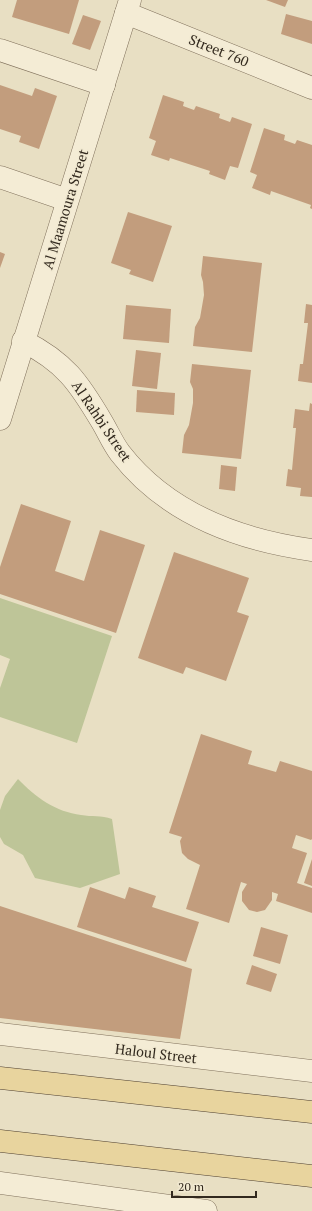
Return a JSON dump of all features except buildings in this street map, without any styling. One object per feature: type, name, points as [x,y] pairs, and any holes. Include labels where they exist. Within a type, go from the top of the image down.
[{"type":"main road","points":[[0,1078],[312,1112]]},
{"type":"main road","points":[[0,1141],[312,1176]]},
{"type":"street","name":"Al Maamoura Street","points":[[0,419],[128,6]]},
{"type":"street","name":"Street 760","points":[[128,6],[312,88]]},
{"type":"street","points":[[0,50],[104,85]]},
{"type":"street","points":[[0,177],[67,200]]},
{"type":"street","name":"Al Rahbi Street","points":[[23,342],[43,351],[76,380],[120,453],[146,480],[176,504],[201,519],[257,541],[312,550]]},
{"type":"street","name":"Haloul Street","points":[[0,1034],[312,1071]]},
{"type":"street","points":[[0,1183],[206,1211]]},
{"type":"green space","points":[[0,598],[112,636],[77,743],[0,717],[0,688],[10,659],[0,655]]},
{"type":"green space","points":[[18,779],[46,803],[63,811],[112,819],[120,874],[80,888],[35,878],[23,855],[4,844],[0,837],[0,810],[5,796]]}]
